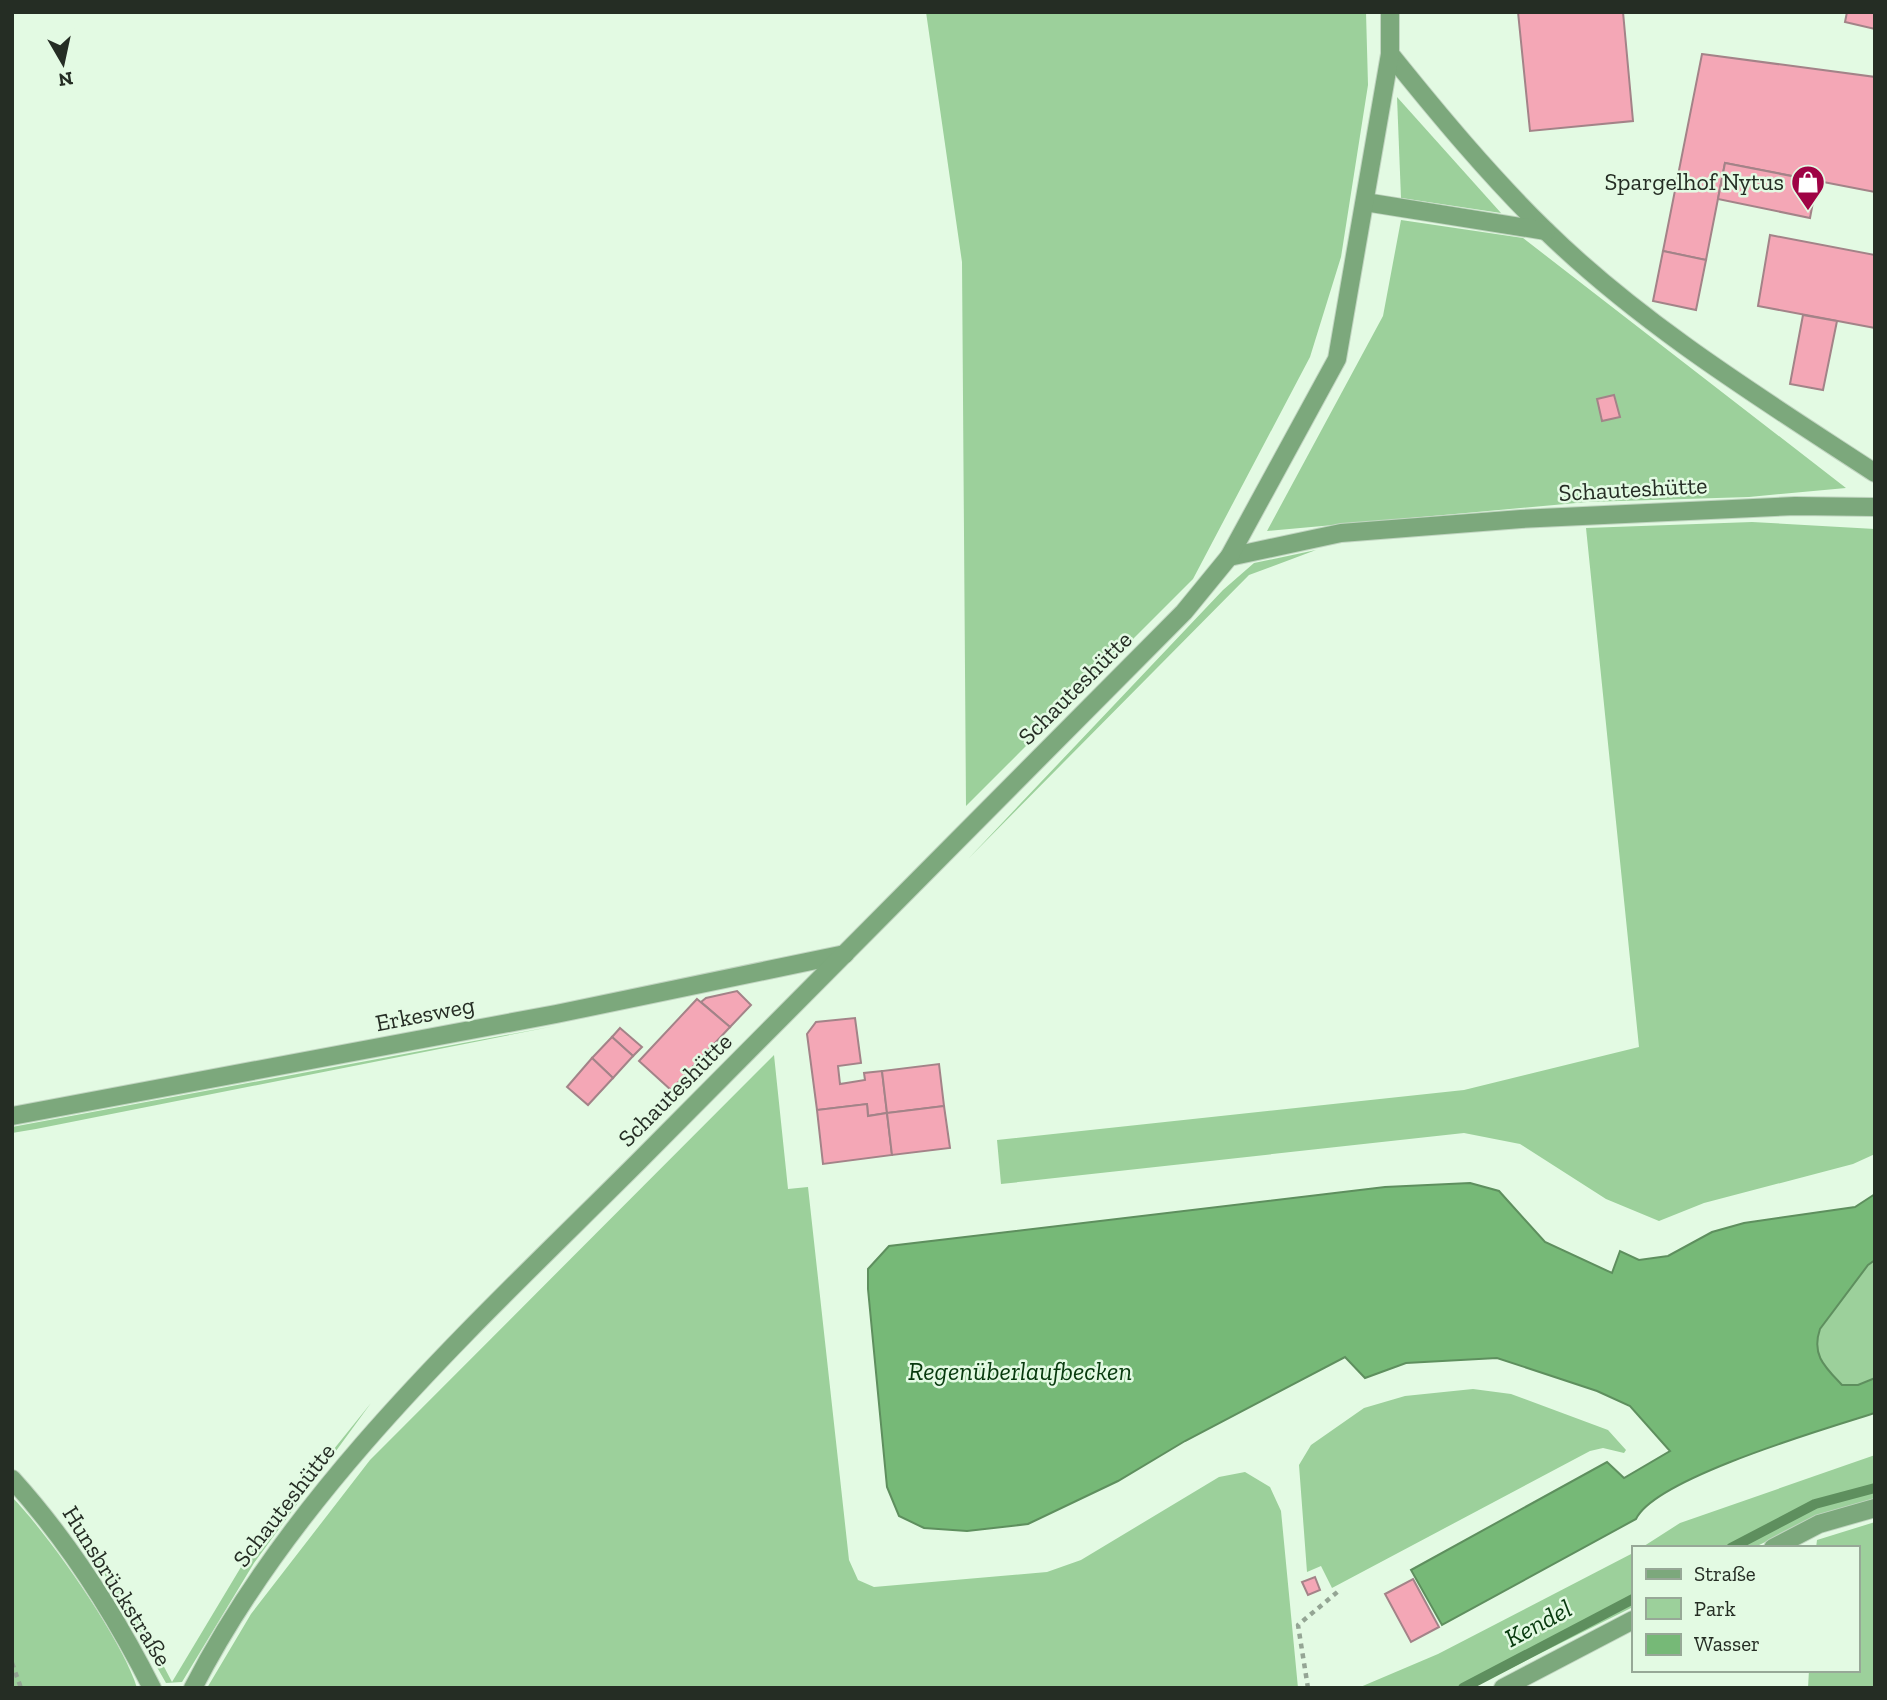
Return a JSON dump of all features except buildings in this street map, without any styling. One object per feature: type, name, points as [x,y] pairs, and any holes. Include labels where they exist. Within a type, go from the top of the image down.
[{"type":"street","name":"Schauteshütte","points":[[193,1688],[245,1596],[354,1454],[527,1273],[1184,612],[1229,557],[1337,359],[1390,54],[1390,12]]},
{"type":"street","points":[[1390,54],[1454,133],[1546,231],[1644,314],[1787,415],[1875,473]]},
{"type":"street","points":[[1365,202],[1546,231]]},
{"type":"street","name":"Schauteshütte","points":[[1229,557],[1341,533],[1507,520],[1795,506],[1875,507]]},
{"type":"street","name":"Erkesweg","points":[[12,1116],[556,1014],[845,954]]},
{"type":"street","name":"Hunsbrückstraße","points":[[12,1479],[76,1558],[129,1643],[152,1688]]},
{"type":"street","points":[[1777,1546],[1819,1524],[1875,1508]]},
{"type":"street","points":[[1503,1688],[1632,1621]]},
{"type":"path","points":[[1308,1688],[1298,1625],[1341,1589]]},
{"type":"path","points":[[12,1663],[21,1688]]},
{"type":"green space","points":[[926,12],[1366,12],[1368,85],[1341,257],[1310,357],[1193,579],[966,806],[962,262]]},
{"type":"green space","points":[[1397,97],[1501,213],[1401,198]]},
{"type":"green space","points":[[1401,220],[1523,238],[1846,488],[1749,497],[1587,502],[1267,531],[1383,316]]},
{"type":"green space","points":[[1752,522],[1875,529],[1875,1154],[1853,1164],[1704,1203],[1659,1221],[1606,1199],[1520,1144],[1464,1133],[1001,1184],[997,1140],[1464,1090],[1639,1047],[1586,528]]},
{"type":"green space","points":[[1316,550],[1249,575],[968,859],[1223,590],[1254,563]]},
{"type":"green space","points":[[555,1026],[36,1129],[12,1133],[12,1127]]},
{"type":"green space","points":[[774,1055],[788,1189],[808,1187],[849,1560],[858,1580],[874,1587],[1047,1572],[1081,1560],[1219,1477],[1245,1472],[1270,1487],[1281,1511],[1298,1688],[207,1688],[251,1614],[370,1460]]},
{"type":"green space","points":[[1875,1260],[1875,1378],[1858,1385],[1842,1385],[1821,1360],[1817,1347],[1820,1330],[1868,1264]]},
{"type":"green space","points":[[1473,1389],[1511,1394],[1608,1430],[1626,1450],[1624,1453],[1603,1448],[1590,1451],[1332,1588],[1321,1566],[1307,1572],[1299,1465],[1311,1445],[1364,1408],[1405,1396]]},
{"type":"green space","points":[[371,1403],[254,1563],[182,1682],[166,1683],[77,1526],[140,1621],[172,1682],[247,1557]]},
{"type":"green space","points":[[1875,1455],[1875,1500],[1818,1516],[1757,1546],[1644,1546],[1680,1523]]},
{"type":"green space","points":[[12,1497],[83,1588],[129,1667],[137,1688],[12,1688]]},
{"type":"green space","points":[[1875,1522],[1875,1688],[1808,1688],[1809,1672],[1859,1672],[1859,1546],[1816,1546],[1817,1540]]},
{"type":"green space","points":[[1632,1554],[1632,1608],[1471,1688],[1358,1688],[1438,1654]]},
{"type":"water","name":"Regenüberlaufbecken","points":[[1470,1183],[1499,1191],[1545,1242],[1612,1273],[1620,1251],[1639,1260],[1668,1256],[1712,1232],[1744,1223],[1855,1207],[1875,1194],[1875,1260],[1868,1265],[1820,1329],[1817,1346],[1821,1360],[1842,1385],[1858,1385],[1875,1378],[1875,1413],[1745,1456],[1675,1487],[1650,1503],[1636,1519],[1442,1625],[1411,1570],[1607,1462],[1624,1478],[1670,1451],[1630,1406],[1597,1391],[1497,1358],[1406,1363],[1365,1378],[1345,1357],[1185,1441],[1118,1481],[1028,1524],[967,1531],[924,1528],[899,1516],[887,1487],[868,1289],[868,1269],[889,1246],[1385,1187]]},
{"type":"waterway","name":"Kendel","points":[[1735,1546],[1815,1504],[1875,1488]]},
{"type":"waterway","name":"Kendel","points":[[1463,1688],[1632,1600]]},
{"type":"place","name":"Spargelhof Nytus","points":[[1808,212]]}]
